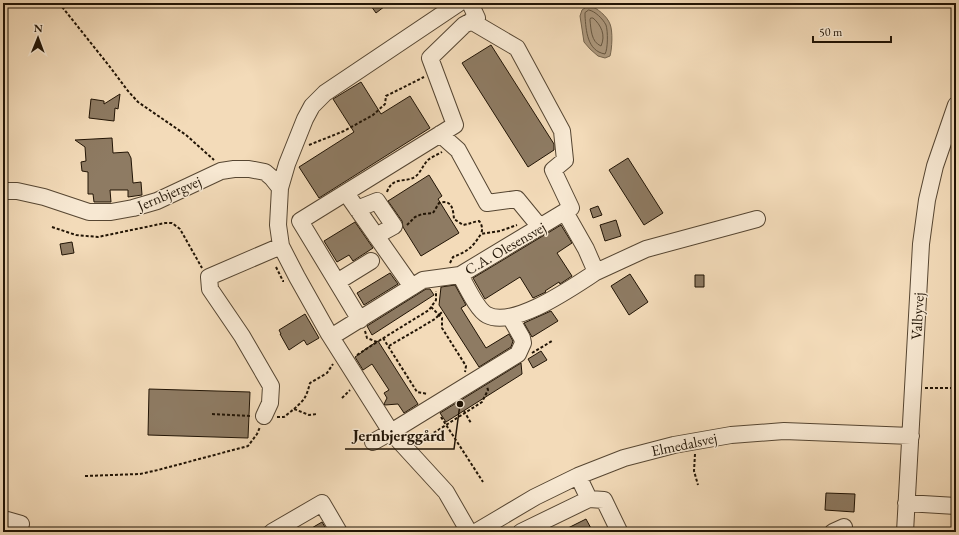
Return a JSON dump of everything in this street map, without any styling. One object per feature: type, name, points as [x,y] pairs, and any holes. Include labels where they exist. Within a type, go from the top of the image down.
[{"type":"street","points":[[459,3],[325,93],[312,106],[289,158],[280,188],[278,224],[281,246],[331,337],[391,432],[446,492],[469,532]]},
{"type":"street","points":[[360,320],[300,221],[346,193],[446,139],[454,125],[430,58],[464,25],[477,18],[470,3]]},
{"type":"street","points":[[472,21],[517,48],[562,131],[565,160],[553,170],[568,210],[596,272]]},
{"type":"street","name":"Valbyvej","points":[[905,532],[921,244],[927,200],[935,166],[956,106]]},
{"type":"street","points":[[446,139],[458,150],[487,203],[517,199],[537,223]]},
{"type":"street","name":"Jernbjergvej","points":[[3,191],[17,191],[44,197],[89,212],[111,212],[158,201],[220,171],[249,169],[265,172],[278,168],[289,158]]},
{"type":"street","points":[[265,172],[280,188]]},
{"type":"street","points":[[346,193],[412,287]]},
{"type":"street","points":[[357,209],[377,201],[394,226],[376,236]]},
{"type":"street","name":"C.A. Olesensvej","points":[[331,337],[423,280],[448,276],[537,223],[568,210]]},
{"type":"street","points":[[448,276],[486,315],[495,318],[510,317],[541,306],[596,272],[646,249],[758,219]]},
{"type":"street","points":[[264,416],[270,403],[271,386],[242,336],[210,289],[209,277],[281,246]]},
{"type":"street","points":[[337,282],[371,261]]},
{"type":"street","points":[[373,442],[518,354],[523,343],[522,338],[510,317]]},
{"type":"street","name":"Elmedalsvej","points":[[476,532],[535,497],[578,476],[624,458],[674,444],[731,435],[784,431],[911,436]]},
{"type":"street","points":[[578,476],[589,499]]},
{"type":"street","points":[[521,532],[589,499],[604,500],[619,531]]},
{"type":"street","points":[[272,532],[322,503],[339,532]]},
{"type":"street","points":[[906,503],[956,506]]},
{"type":"street","points":[[3,520],[21,524]]},
{"type":"path","points":[[59,3],[138,102],[186,135],[215,161],[220,171]]},
{"type":"path","points":[[289,158],[373,115],[386,104],[386,96],[435,72]]},
{"type":"path","points":[[377,201],[386,195],[388,188],[394,183],[417,175],[428,159],[441,153],[446,139]]},
{"type":"path","points":[[360,320],[367,338],[377,342],[429,310],[436,300],[448,276],[449,266],[453,258],[471,249],[482,234],[483,230],[480,222],[478,221],[463,225],[454,219],[453,207],[444,202],[439,203],[433,213],[422,214],[415,217],[403,228],[394,226]]},
{"type":"path","points":[[482,234],[500,231],[514,225],[528,222],[537,223]]},
{"type":"path","points":[[52,227],[76,235],[98,237],[164,223],[172,223],[180,229],[201,267],[209,277]]},
{"type":"path","points":[[431,307],[442,318],[442,328],[466,366],[463,382],[466,386]]},
{"type":"path","points":[[389,346],[440,315],[443,311]]},
{"type":"path","points":[[384,338],[418,392],[440,396],[438,403],[446,425],[483,482]]},
{"type":"path","points":[[521,347],[529,349],[533,353],[552,341]]},
{"type":"path","points":[[294,409],[306,396],[310,383],[327,373],[341,353]]},
{"type":"path","points":[[421,441],[464,412],[482,402],[488,390],[484,374]]},
{"type":"path","points":[[913,388],[956,388]]},
{"type":"path","points":[[464,412],[471,423]]},
{"type":"path","points":[[84,476],[140,474],[248,446],[257,434],[264,416]]},
{"type":"path","points":[[696,441],[694,471],[698,485]]},
{"type":"water","points":[[589,5],[604,15],[609,21],[611,27],[611,53],[610,56],[605,58],[598,56],[584,42],[580,16],[582,10]]},
{"type":"building","points":[[369,3],[389,3],[376,13]]},
{"type":"building","points":[[491,45],[554,144],[554,150],[528,167],[462,63]]},
{"type":"building","points":[[361,82],[381,114],[410,96],[430,128],[319,198],[299,167],[354,132],[333,99]]},
{"type":"building","points":[[120,94],[118,109],[115,108],[114,121],[89,118],[91,99],[104,101],[104,104]]},
{"type":"building","points":[[112,138],[113,153],[128,152],[131,158],[133,183],[141,182],[142,195],[128,197],[128,190],[110,190],[111,202],[94,202],[93,194],[88,194],[88,172],[82,171],[81,162],[86,161],[85,147],[75,140]]},
{"type":"building","points":[[628,158],[663,213],[644,225],[609,170]]},
{"type":"building","points":[[429,175],[442,196],[438,199],[459,233],[421,256],[403,227],[402,221],[388,201]]},
{"type":"building","points":[[598,206],[602,215],[593,218],[590,209]]},
{"type":"building","points":[[616,220],[621,236],[605,241],[600,225]]},
{"type":"building","points":[[355,222],[373,248],[353,261],[349,255],[337,262],[324,241]]},
{"type":"building","points":[[561,225],[572,243],[557,253],[572,276],[533,298],[520,277],[485,299],[473,278]]},
{"type":"building","points":[[72,242],[74,253],[62,255],[60,244]]},
{"type":"building","points":[[390,273],[398,284],[364,305],[357,293]]},
{"type":"building","points":[[630,274],[648,302],[629,315],[611,286]]},
{"type":"building","points":[[695,275],[704,275],[704,287],[695,287]]},
{"type":"building","points":[[455,285],[466,305],[461,308],[486,348],[509,334],[513,341],[511,347],[479,367],[439,305],[441,287]]},
{"type":"building","points":[[426,289],[430,289],[434,295],[372,335],[367,326]]},
{"type":"building","points":[[551,311],[558,321],[532,337],[524,323]]},
{"type":"building","points":[[305,314],[319,338],[307,345],[304,340],[289,350],[279,330]]},
{"type":"building","points":[[378,341],[418,404],[404,413],[398,404],[384,404],[387,398],[384,393],[389,390],[372,364],[363,370],[355,357]]},
{"type":"building","points":[[541,351],[547,360],[533,368],[528,359]]},
{"type":"building","points":[[521,363],[522,374],[446,422],[440,413]]},
{"type":"building","points":[[149,389],[250,392],[248,438],[148,435]]},
{"type":"building","points":[[826,493],[855,494],[854,512],[825,510]]},
{"type":"building","points":[[586,519],[593,532],[560,532]]},
{"type":"building","points":[[322,522],[328,532],[305,532]]},
{"type":"place","name":"Jernbjerggård","points":[[460,404]]}]
